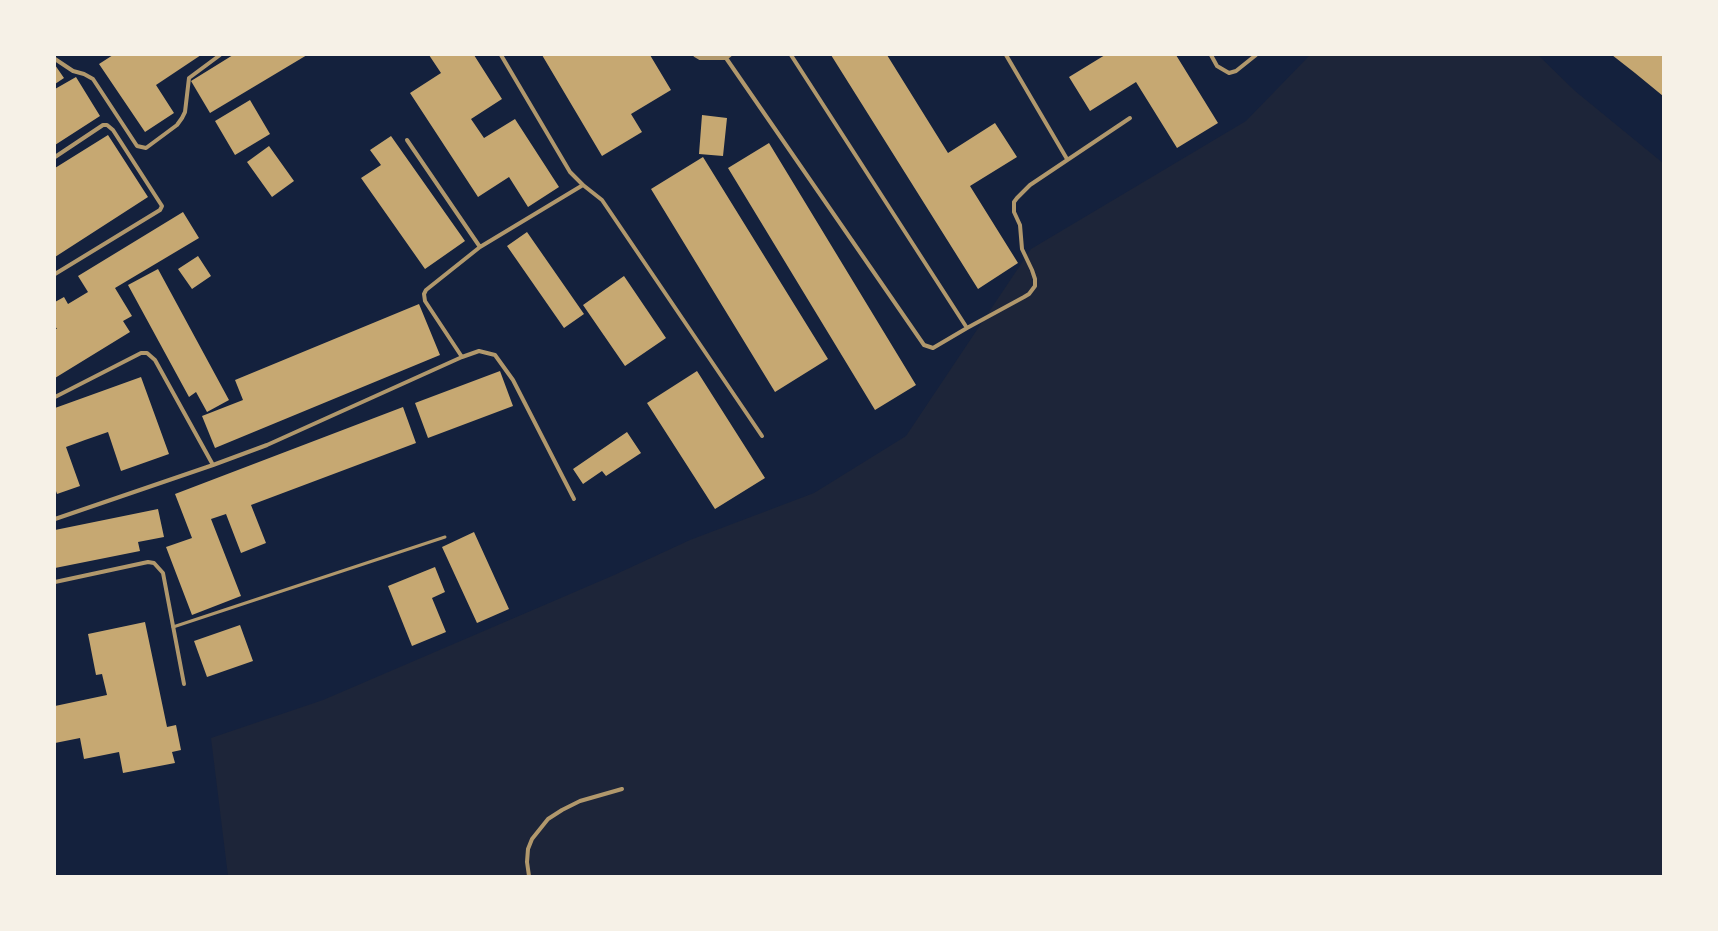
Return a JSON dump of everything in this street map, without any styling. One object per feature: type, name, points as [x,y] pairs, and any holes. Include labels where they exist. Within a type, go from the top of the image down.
[{"type":"street","points":[[55,59],[73,71],[84,74],[93,79],[137,146],[146,148],[177,125],[182,118],[185,112],[189,78],[220,55]]},
{"type":"street","points":[[501,55],[570,172],[583,185],[602,200],[762,436]]},
{"type":"street","points":[[695,55],[700,58],[728,56],[924,345],[933,348],[1029,294],[1035,286],[1035,279],[1022,249],[1021,232],[1014,212],[1014,202],[1023,191],[1067,159],[1130,118]]},
{"type":"street","points":[[791,55],[967,328]]},
{"type":"street","points":[[1006,55],[1067,159]]},
{"type":"street","points":[[1211,55],[1217,66],[1229,73],[1236,71],[1256,55]]},
{"type":"street","points":[[55,156],[103,125],[107,125],[113,130],[162,206],[160,210],[55,274]]},
{"type":"street","points":[[407,140],[480,247]]},
{"type":"street","points":[[462,357],[425,301],[424,294],[426,290],[480,247],[583,185]]},
{"type":"street","points":[[55,519],[267,445],[462,357],[480,351],[496,355],[513,380],[574,499]]},
{"type":"street","points":[[55,397],[141,353],[147,353],[155,360],[213,465]]},
{"type":"street","points":[[55,582],[148,562],[154,563],[163,574],[184,684]]},
{"type":"street","points":[[529,876],[527,862],[528,849],[532,839],[548,819],[580,801],[622,789]]},
{"type":"lane","points":[[173,627],[446,537]]},
{"type":"shaded area","points":[[1310,55],[1538,55],[1575,91],[1663,163],[1663,876],[228,876],[211,738],[323,700],[612,576],[690,540],[814,493],[906,436],[1031,249],[1246,121]]},
{"type":"building","points":[[113,55],[201,55],[156,85],[174,113],[145,132],[99,64]]},
{"type":"building","points":[[233,55],[307,55],[210,113],[191,81]]},
{"type":"building","points":[[429,55],[474,55],[502,99],[471,119],[484,138],[515,119],[559,187],[528,207],[509,177],[478,197],[410,93],[441,73]]},
{"type":"building","points":[[542,55],[650,55],[671,90],[631,114],[642,132],[602,156]]},
{"type":"building","points":[[831,55],[887,55],[948,153],[995,123],[1017,157],[970,186],[1018,263],[978,289]]},
{"type":"building","points":[[1105,55],[1176,55],[1218,123],[1177,148],[1136,82],[1090,111],[1069,77]]},
{"type":"building","points":[[1612,55],[1663,55],[1663,96],[1635,73]]},
{"type":"building","points":[[55,65],[64,78],[55,84]]},
{"type":"building","points":[[76,77],[100,116],[55,145],[55,89]]},
{"type":"building","points":[[250,100],[270,134],[235,155],[215,121]]},
{"type":"building","points":[[702,115],[727,118],[723,156],[699,154]]},
{"type":"building","points":[[108,135],[148,197],[55,257],[55,168]]},
{"type":"building","points":[[391,136],[465,241],[425,269],[361,178],[381,165],[370,150]]},
{"type":"building","points":[[769,143],[916,385],[875,410],[728,168]]},
{"type":"building","points":[[269,146],[294,181],[272,197],[247,162]]},
{"type":"building","points":[[703,157],[828,359],[775,392],[651,189]]},
{"type":"building","points":[[183,212],[199,238],[115,288],[132,316],[123,321],[130,332],[55,378],[55,329],[57,329],[55,326],[55,302],[64,297],[68,304],[88,292],[78,276]]},
{"type":"building","points":[[527,232],[584,314],[564,328],[507,246]]},
{"type":"building","points":[[198,256],[211,276],[192,289],[178,269]]},
{"type":"building","points":[[158,269],[229,400],[207,412],[196,392],[189,397],[128,285]]},
{"type":"building","points":[[624,276],[666,338],[625,366],[583,305]]},
{"type":"building","points":[[419,304],[440,355],[215,448],[202,416],[243,400],[235,380]]},
{"type":"building","points":[[500,371],[513,406],[428,438],[415,403]]},
{"type":"building","points":[[697,371],[765,478],[715,509],[647,403]]},
{"type":"building","points":[[141,377],[169,454],[121,471],[108,432],[85,440],[66,447],[80,486],[57,494],[55,488],[55,408]]},
{"type":"building","points":[[403,407],[416,443],[251,505],[266,543],[241,553],[226,514],[211,519],[241,596],[192,615],[166,547],[192,538],[175,494]]},
{"type":"building","points":[[627,432],[641,453],[606,476],[602,471],[583,484],[573,469]]},
{"type":"building","points":[[158,509],[164,537],[138,542],[140,551],[55,568],[55,530]]},
{"type":"building","points":[[474,532],[509,609],[477,623],[442,547]]},
{"type":"building","points":[[435,567],[445,592],[432,598],[446,632],[412,646],[388,586]]},
{"type":"building","points":[[145,622],[167,727],[176,725],[181,750],[172,752],[175,763],[123,773],[119,752],[84,759],[80,738],[55,743],[55,706],[107,695],[102,674],[96,675],[88,634]]},
{"type":"building","points":[[240,625],[253,661],[207,677],[194,641]]}]
